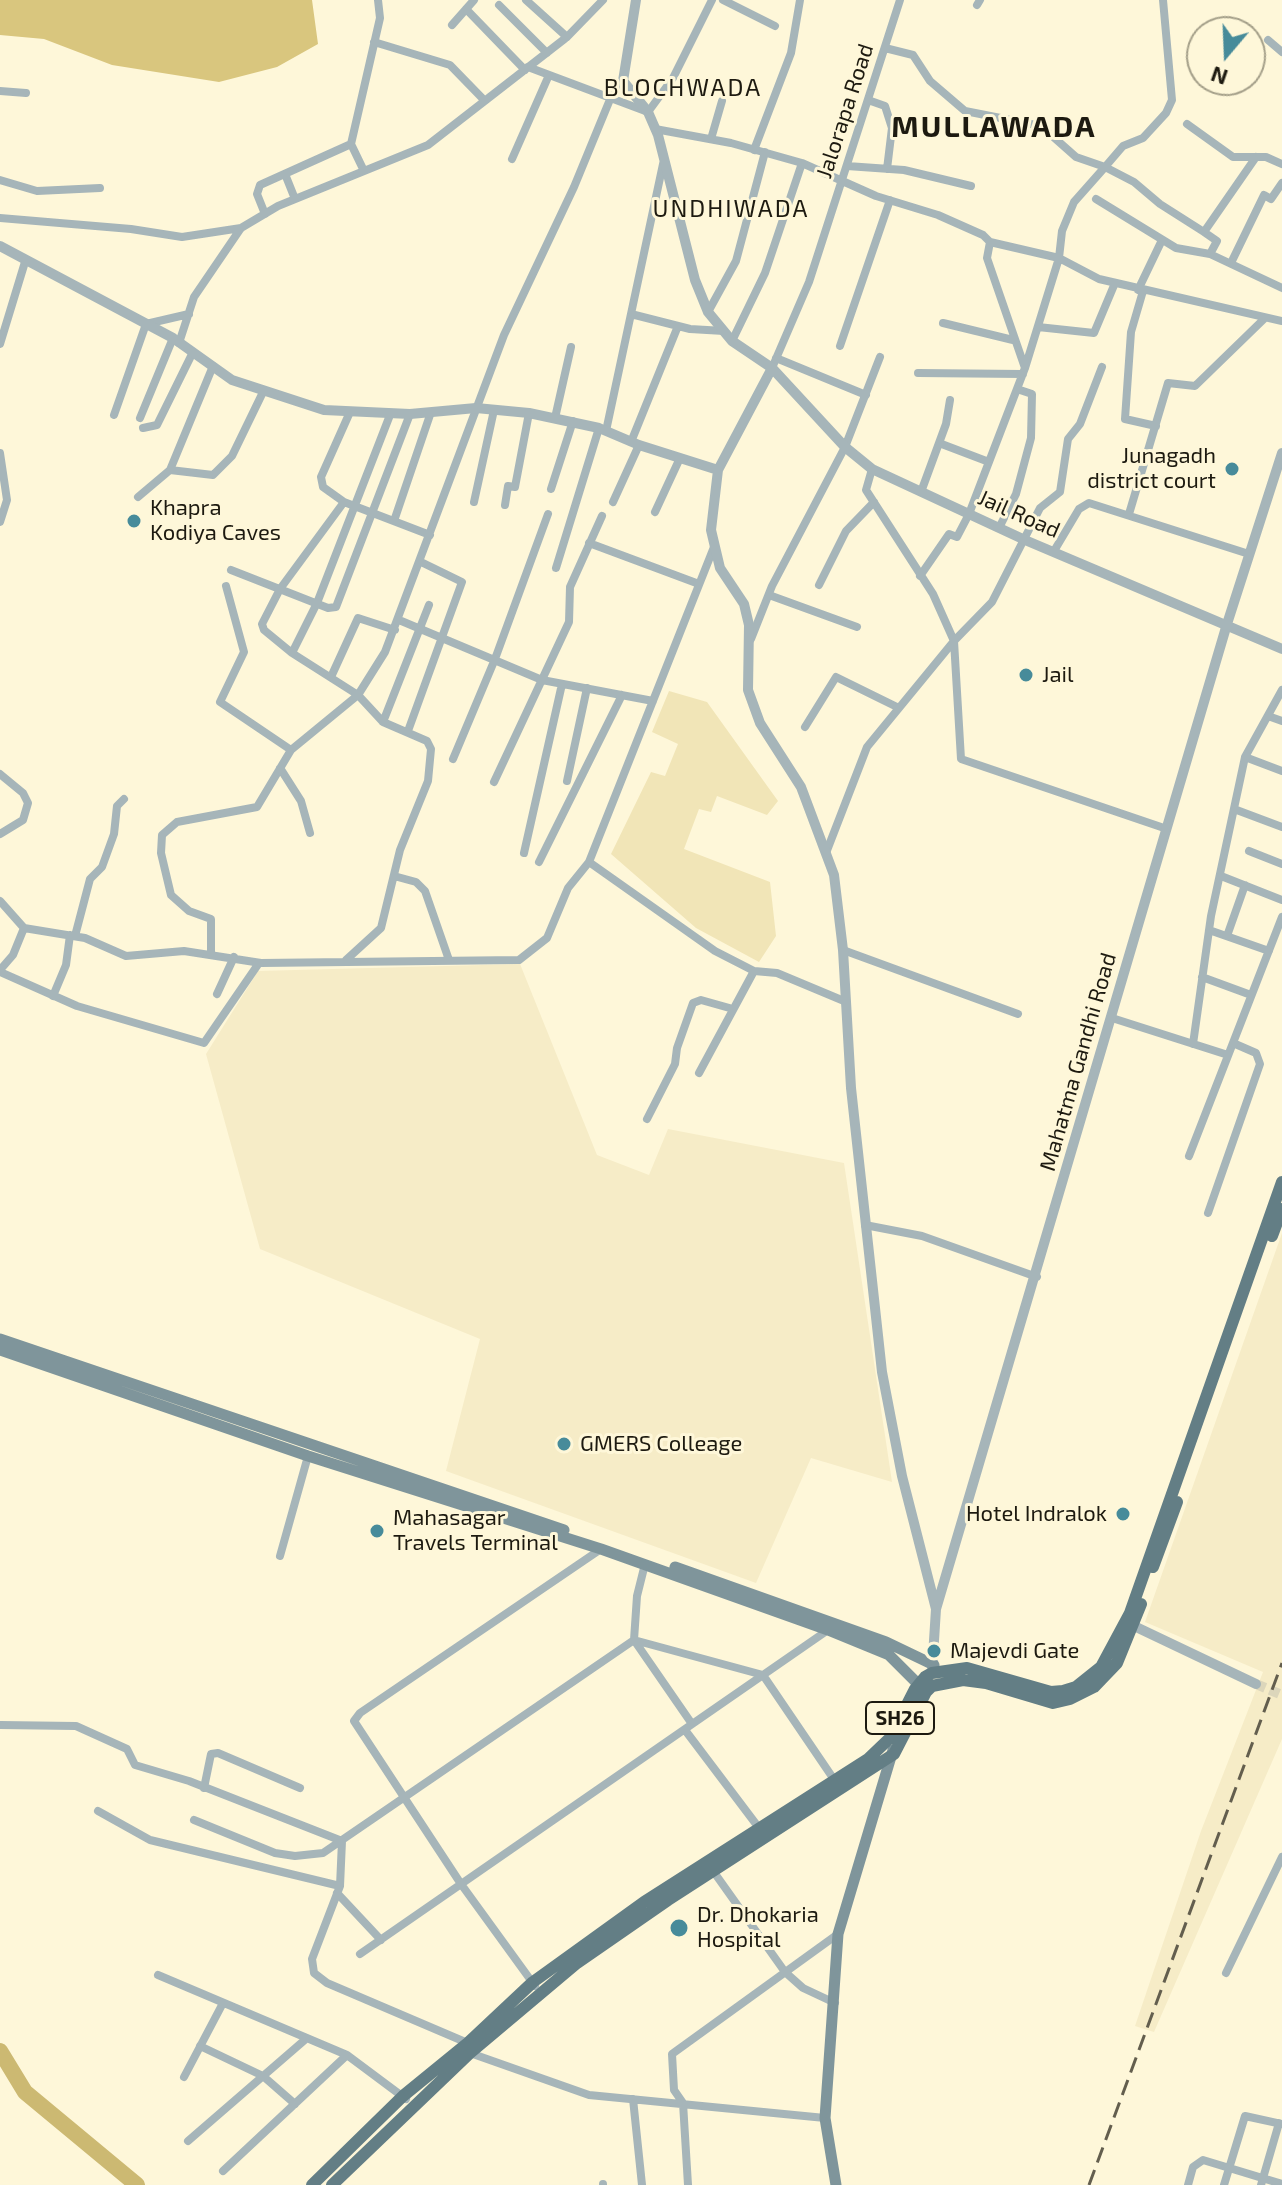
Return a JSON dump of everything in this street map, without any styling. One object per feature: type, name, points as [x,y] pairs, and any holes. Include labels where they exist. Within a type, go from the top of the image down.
[{"type":"main road","name":"SH26","points":[[312,2185],[537,1988],[668,1900],[759,1828],[868,1759],[890,1738],[928,1680],[967,1668],[1051,1692],[1063,1691],[1090,1678],[1111,1654],[1130,1613],[1282,1182]]},
{"type":"main road","name":"SH26","points":[[928,1680],[986,1683],[1053,1703],[1070,1699],[1106,1677],[1117,1663],[1134,1626],[1282,1209]]},
{"type":"main road","points":[[0,1339],[767,1597],[886,1642],[928,1680]]},
{"type":"main road","points":[[0,1350],[308,1456],[645,1564],[889,1655],[928,1680]]},
{"type":"main road","name":"SH26","points":[[710,1866],[894,1754],[928,1680]]},
{"type":"main road","points":[[836,2185],[825,2118],[838,1934],[894,1754],[890,1738]]},
{"type":"main road","name":"SH26","points":[[332,2185],[408,2100]]},
{"type":"street","points":[[364,171],[351,144],[380,18],[378,0]]},
{"type":"street","points":[[452,25],[474,0]]},
{"type":"street","points":[[526,0],[567,37]]},
{"type":"street","points":[[0,218],[131,229],[182,237],[241,228],[295,199],[428,145],[567,37],[603,0]]},
{"type":"street","points":[[211,954],[211,919],[189,911],[171,895],[161,853],[162,835],[177,822],[257,807],[291,750],[358,695],[395,630],[504,335],[574,187],[611,97],[623,81],[636,0]]},
{"type":"street","points":[[648,112],[673,78],[712,0]]},
{"type":"street","points":[[723,0],[775,26]]},
{"type":"street","points":[[754,150],[791,53],[800,0]]},
{"type":"street","name":"Jalorapa Road","points":[[774,363],[809,282],[900,0]]},
{"type":"street","points":[[920,576],[949,534],[957,537],[969,514],[1024,371],[1059,258],[1062,231],[1074,202],[1123,146],[1143,138],[1166,113],[1172,100],[1163,0]]},
{"type":"street","points":[[499,5],[547,53]]},
{"type":"street","points":[[466,9],[527,68],[648,112]]},
{"type":"street","points":[[1268,40],[1282,52]]},
{"type":"street","points":[[374,42],[450,65],[485,101]]},
{"type":"street","points":[[885,48],[913,55],[930,81],[965,111],[1041,126],[1076,157],[1134,182],[1160,204],[1217,241],[1210,254]]},
{"type":"street","points":[[512,159],[549,75]]},
{"type":"street","points":[[623,81],[648,112],[655,129],[708,312]]},
{"type":"street","points":[[0,91],[26,93]]},
{"type":"street","points":[[868,100],[885,106],[892,128],[887,169]]},
{"type":"street","points":[[711,139],[722,101]]},
{"type":"street","points":[[1187,124],[1233,157],[1256,157],[1282,164]]},
{"type":"street","points":[[655,129],[711,139],[802,163],[890,200],[938,215],[983,235],[990,242],[1059,258],[1140,291],[1282,321]]},
{"type":"street","points":[[265,214],[257,188],[351,144]]},
{"type":"street","points":[[708,312],[736,261],[765,152]]},
{"type":"street","points":[[1204,232],[1256,157]]},
{"type":"street","points":[[732,341],[765,273],[802,163]]},
{"type":"street","points":[[556,568],[602,429],[631,314],[663,164]]},
{"type":"street","points":[[847,166],[929,174],[971,186]]},
{"type":"street","points":[[285,174],[295,199]]},
{"type":"street","points":[[0,180],[37,191],[100,188]]},
{"type":"street","points":[[1231,263],[1264,195],[1271,199],[1282,183]]},
{"type":"street","points":[[1096,199],[1176,248],[1210,254],[1282,288]]},
{"type":"street","points":[[840,346],[890,200]]},
{"type":"street","points":[[140,418],[194,297],[241,228]]},
{"type":"street","points":[[1156,426],[1125,419],[1131,332],[1140,291],[1162,240]]},
{"type":"street","points":[[990,242],[987,258],[1004,301],[1024,371]]},
{"type":"street","points":[[0,246],[176,340],[232,380],[324,410],[390,415],[476,408],[529,413],[602,429],[718,470]]},
{"type":"street","points":[[0,344],[25,262]]},
{"type":"street","points":[[1038,327],[1094,333],[1115,283]]},
{"type":"street","name":"Jail Road","points":[[708,312],[732,341],[774,363],[845,447],[872,469],[1025,540],[1282,649]]},
{"type":"street","points":[[146,324],[189,314]]},
{"type":"street","points":[[631,314],[678,326],[724,331]]},
{"type":"street","points":[[1129,514],[1168,383],[1195,386],[1265,318]]},
{"type":"street","points":[[943,323],[1013,340]]},
{"type":"street","points":[[114,415],[146,324]]},
{"type":"street","points":[[613,502],[678,326]]},
{"type":"street","points":[[555,418],[571,347]]},
{"type":"street","points":[[143,428],[157,425],[193,352]]},
{"type":"street","points":[[748,648],[769,595],[845,447],[880,357]]},
{"type":"street","points":[[866,395],[774,363],[718,470],[711,530],[720,568],[744,604],[748,690],[760,723],[801,787],[834,875],[865,1225],[889,1413],[936,1609]]},
{"type":"street","points":[[138,497],[170,470],[213,366]]},
{"type":"street","points":[[826,853],[867,747],[954,641],[992,602],[1042,505],[1060,492],[1068,439],[1080,424],[1102,367]]},
{"type":"street","points":[[918,373],[1024,371]]},
{"type":"street","points":[[999,528],[1016,494],[1031,438],[1032,394],[1017,389]]},
{"type":"street","points":[[170,470],[213,475],[232,456],[264,390]]},
{"type":"street","points":[[921,492],[939,443],[950,400]]},
{"type":"street","points":[[474,502],[494,410]]},
{"type":"street","points":[[350,412],[321,477],[323,487],[344,502],[430,535]]},
{"type":"street","points":[[394,521],[431,412]]},
{"type":"street","points":[[505,505],[508,486],[515,487],[529,413]]},
{"type":"street","points":[[231,570],[328,608],[336,607],[410,414]]},
{"type":"street","points":[[292,653],[317,603],[390,415]]},
{"type":"street","points":[[551,489],[573,421]]},
{"type":"street","points":[[939,443],[989,462]]},
{"type":"street","points":[[0,453],[7,500],[0,522]]},
{"type":"street","name":"Mahatma Gandhi Road","points":[[928,1680],[936,1609],[1037,1277],[1227,624],[1282,453]]},
{"type":"street","points":[[655,512],[680,458]]},
{"type":"street","points":[[872,469],[866,490],[933,594],[954,641],[961,759],[1167,829]]},
{"type":"street","points":[[344,502],[280,589],[262,624],[268,636],[358,695],[383,722],[408,731],[430,744],[428,781],[400,850],[379,933],[346,960]]},
{"type":"street","points":[[819,585],[846,531],[874,502]]},
{"type":"street","points":[[1054,551],[1083,504],[1129,514],[1249,554]]},
{"type":"street","points":[[453,759],[495,659],[548,514]]},
{"type":"street","points":[[494,782],[569,622],[570,587],[602,516]]},
{"type":"street","points":[[589,543],[699,584]]},
{"type":"street","points":[[0,901],[24,928],[72,936],[126,956],[184,951],[259,963],[519,960],[547,938],[568,888],[589,862],[715,546]]},
{"type":"street","points":[[408,731],[462,582],[421,562]]},
{"type":"street","points":[[226,586],[244,652],[220,702],[291,750]]},
{"type":"street","points":[[769,595],[857,627]]},
{"type":"street","points":[[383,722],[429,605]]},
{"type":"street","points":[[331,677],[358,618],[395,630]]},
{"type":"street","points":[[399,620],[542,680],[653,701]]},
{"type":"street","points":[[805,727],[836,677],[899,708]]},
{"type":"street","points":[[524,853],[562,684]]},
{"type":"street","points":[[567,781],[587,688]]},
{"type":"street","points":[[1193,1044],[1209,930],[1245,757],[1282,690]]},
{"type":"street","points":[[539,862],[622,695]]},
{"type":"street","points":[[1268,716],[1282,721]]},
{"type":"street","points":[[1245,757],[1282,771]]},
{"type":"street","points":[[280,768],[301,801],[310,833]]},
{"type":"street","points":[[0,774],[23,793],[28,803],[23,820],[1,832]]},
{"type":"street","points":[[53,996],[66,965],[90,879],[102,867],[114,834],[117,806],[124,799]]},
{"type":"street","points":[[1234,809],[1282,827]]},
{"type":"street","points":[[1249,851],[1282,864]]},
{"type":"street","points":[[589,862],[694,937],[754,971],[777,973],[844,1001]]},
{"type":"street","points":[[394,876],[416,882],[425,891],[449,960]]},
{"type":"street","points":[[1221,876],[1282,900]]},
{"type":"street","points":[[1227,936],[1245,885]]},
{"type":"street","points":[[1189,1156],[1282,917]]},
{"type":"street","points":[[24,928],[13,955],[0,971],[53,996],[204,1043],[259,963]]},
{"type":"street","points":[[1209,930],[1269,951]]},
{"type":"street","points":[[843,950],[1018,1014]]},
{"type":"street","points":[[217,994],[234,957]]},
{"type":"street","points":[[699,1073],[754,971]]},
{"type":"street","points":[[1202,977],[1251,995]]},
{"type":"street","points":[[647,1119],[675,1064],[677,1048],[693,1003],[701,1000],[733,1009]]},
{"type":"street","points":[[1112,1018],[1228,1055]]},
{"type":"street","points":[[1208,1213],[1260,1064],[1256,1053],[1233,1043]]},
{"type":"street","points":[[865,1225],[922,1236],[1037,1277]]},
{"type":"street","points":[[280,1556],[308,1456]]},
{"type":"street","points":[[537,1988],[461,1884],[354,1721],[360,1713],[601,1549]]},
{"type":"street","points":[[645,1564],[637,1596],[634,1640],[759,1828]]},
{"type":"street","points":[[1134,1626],[1256,1684]]},
{"type":"street","points":[[360,1954],[828,1630]]},
{"type":"street","points":[[194,1820],[254,1846],[295,1856],[323,1853],[634,1640],[763,1675],[835,1781]]},
{"type":"street","points":[[0,1725],[76,1726],[127,1749],[135,1765],[342,1841]]},
{"type":"street","points":[[204,1788],[211,1754],[218,1753],[300,1788]]},
{"type":"street","points":[[98,1811],[150,1840],[338,1889],[381,1940]]},
{"type":"street","points":[[342,1841],[338,1889],[312,1959],[314,1973],[327,1983],[472,2048],[589,2095],[825,2118]]},
{"type":"street","points":[[1226,1973],[1282,1859]]},
{"type":"street","points":[[710,1866],[785,1972],[803,1988],[835,2003]]},
{"type":"street","points":[[688,2185],[683,2103],[674,2090],[672,2054],[838,1934]]},
{"type":"street","points":[[158,1975],[347,2055],[408,2100]]},
{"type":"street","points":[[184,2077],[223,2003]]},
{"type":"street","points":[[188,2141],[307,2038]]},
{"type":"street","points":[[200,2046],[263,2076],[295,2104]]},
{"type":"street","points":[[223,2171],[347,2055]]},
{"type":"street","points":[[633,2099],[642,2185]]},
{"type":"street","points":[[1224,2185],[1245,2116],[1280,2123],[1262,2182]]},
{"type":"street","points":[[1188,2185],[1196,2162],[1203,2160],[1262,2182],[1282,2184]]},
{"type":"shaded area","points":[[0,0],[312,0],[318,44],[277,67],[219,82],[112,65],[44,39],[0,35]]},
{"type":"shaded area","points":[[669,691],[707,702],[778,801],[767,815],[717,796],[711,812],[699,809],[684,849],[770,882],[776,936],[759,962],[696,928],[611,854],[651,772],[665,776],[678,744],[652,732]]},
{"type":"shaded area","points":[[520,964],[597,1155],[649,1175],[668,1129],[844,1163],[892,1482],[811,1458],[756,1583],[446,1471],[480,1339],[260,1249],[206,1054],[258,971]]},
{"type":"shaded area","points":[[1282,1233],[1282,1739],[1154,2032],[1135,2026],[1201,1831],[1263,1672],[1145,1622]]},
{"type":"waterway","points":[[0,2051],[25,2092],[137,2185]]},
{"type":"tunnel","points":[[1256,1684],[1282,1695]]},
{"type":"railway","points":[[1089,2185],[1282,1663]]},
{"type":"place","name":"Junagadh district court","points":[[1232,469]]},
{"type":"place","name":"Khapra Kodiya Caves","points":[[134,521]]},
{"type":"place","name":"Jail","points":[[1026,675]]},
{"type":"place","name":"GMERS Colleage","points":[[564,1444]]},
{"type":"place","name":"Hotel Indralok","points":[[1123,1514]]},
{"type":"place","name":"Mahasagar Travels Terminal","points":[[377,1531]]},
{"type":"place","name":"Majevdi Gate","points":[[934,1651]]},
{"type":"place","name":"Dr. Dhokaria Hospital","points":[[679,1928]]},
{"type":"district","name":"BLOCHWADA","points":[[683,88]]},
{"type":"district","name":"MULLAWADA","points":[[994,127]]},
{"type":"district","name":"UNDHIWADA","points":[[731,209]]}]
